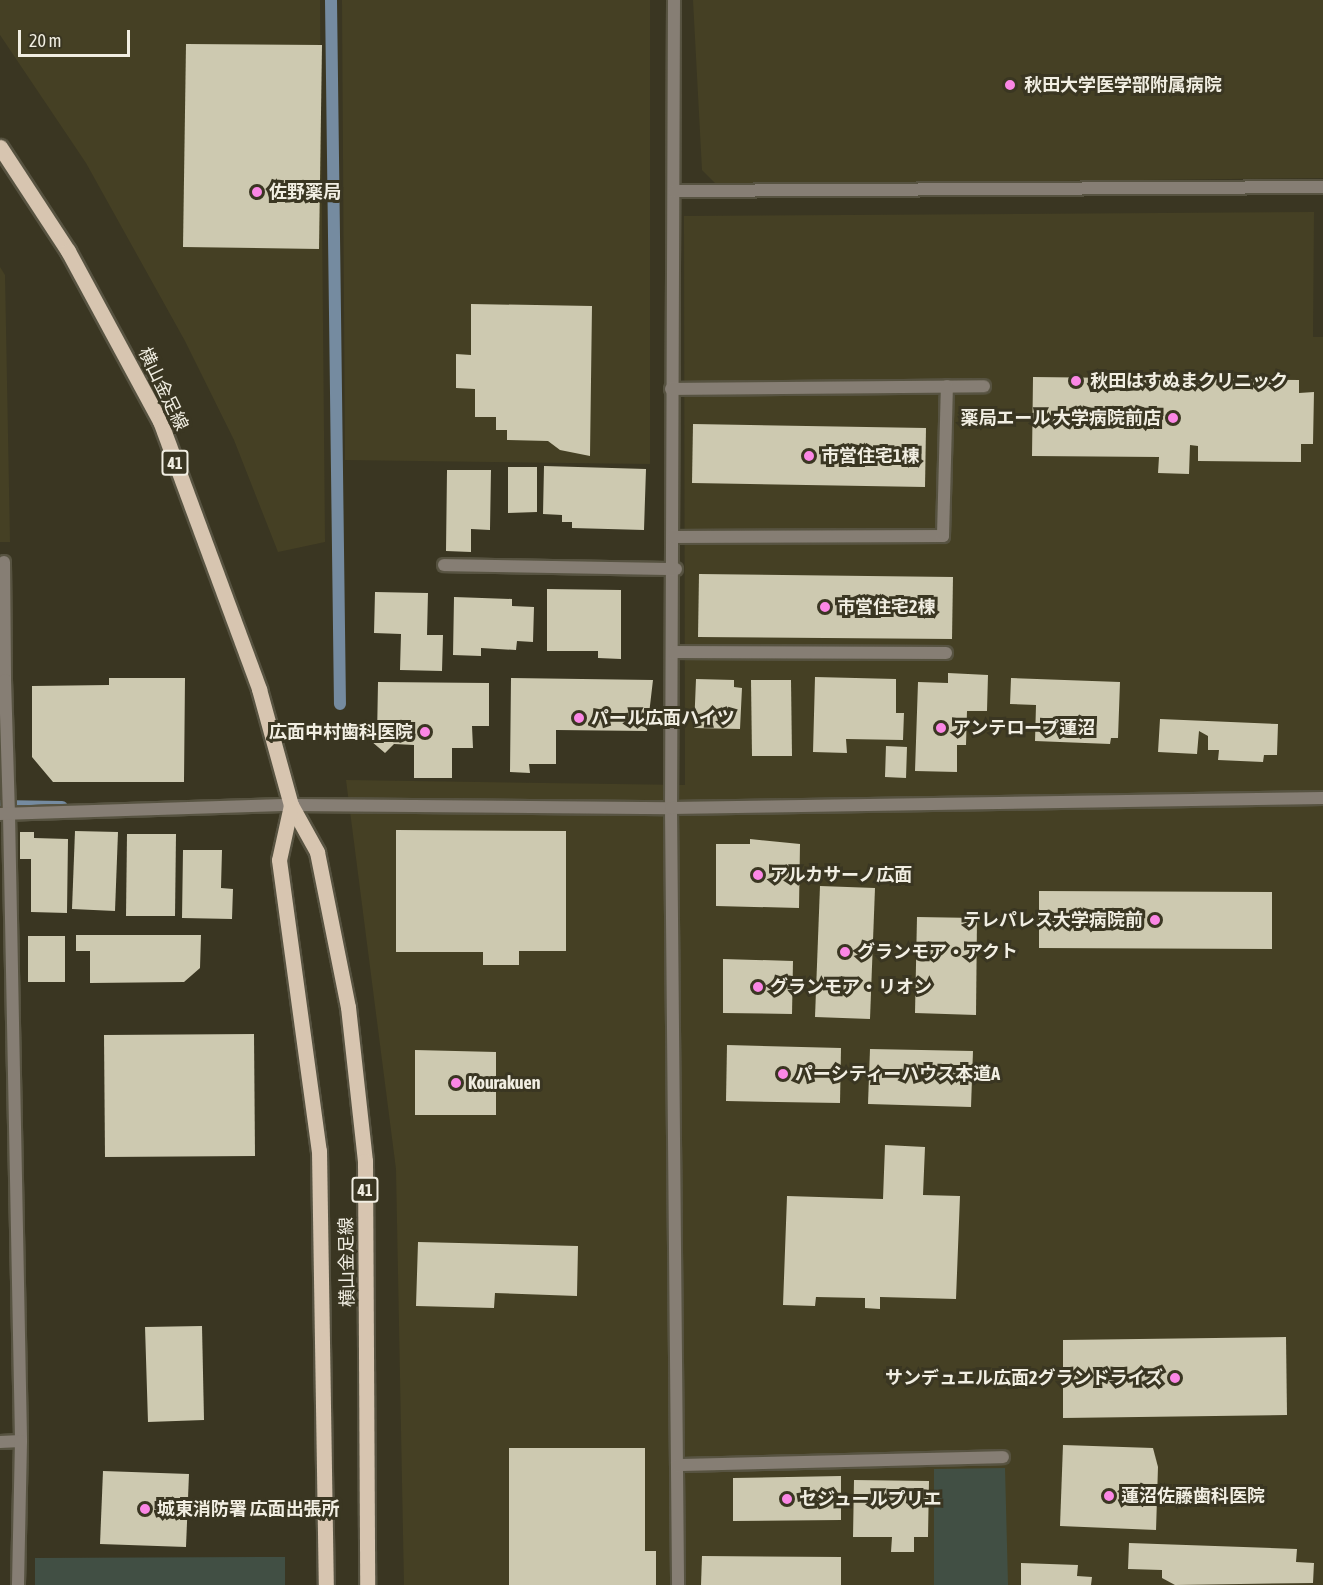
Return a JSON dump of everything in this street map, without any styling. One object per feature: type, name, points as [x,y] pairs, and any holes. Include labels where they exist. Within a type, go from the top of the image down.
[{"type":"main road","name":"横山金足線","points":[[0,147],[68,251],[160,421],[259,689],[291,805],[317,852],[359,1080],[366,1206],[367,1585]]},
{"type":"main road","name":"横山金足線","points":[[291,805],[279,860],[318,1151],[326,1585]]},
{"type":"street","points":[[674,0],[671,389],[673,537],[676,569],[671,807],[678,1585]]},
{"type":"street","points":[[674,191],[1323,187]]},
{"type":"street","points":[[673,537],[943,536],[946,386]]},
{"type":"street","points":[[671,389],[984,386]]},
{"type":"street","points":[[4,562],[2,680],[8,791],[6,813],[21,1442],[18,1585]]},
{"type":"street","points":[[444,565],[676,569]]},
{"type":"street","points":[[674,652],[946,653]]},
{"type":"street","points":[[6,813],[291,805],[671,807],[1323,798]]},
{"type":"street","points":[[0,1442],[21,1442]]},
{"type":"street","points":[[677,1465],[1003,1457]]},
{"type":"shaded area","points":[[0,0],[320,0],[325,542],[278,552],[234,440],[185,341],[86,163],[0,35]]},
{"type":"shaded area","points":[[342,0],[650,0],[650,464],[345,460]]},
{"type":"shaded area","name":"秋田大学医学部附属病院","points":[[693,0],[1323,0],[1323,178],[717,185],[702,170]]},
{"type":"shaded area","points":[[1314,212],[1313,337],[1323,337],[1323,1585],[404,1585],[396,1169],[346,780],[685,785],[684,216]]},
{"type":"shaded area","points":[[0,267],[5,275],[10,542],[0,542]]},
{"type":"green space","points":[[1005,1468],[1008,1585],[934,1585],[934,1469]]},
{"type":"green space","points":[[285,1557],[285,1585],[35,1585],[35,1558]]},
{"type":"building","points":[[186,44],[322,45],[319,249],[183,247]]},
{"type":"building","points":[[471,304],[592,306],[590,456],[560,450],[548,441],[507,440],[507,430],[496,430],[496,417],[475,417],[475,389],[456,388],[456,354],[471,355]]},
{"type":"building","name":"薬局エール 大学病院前店","points":[[1033,377],[1299,380],[1299,393],[1314,392],[1313,444],[1301,444],[1301,462],[1198,461],[1198,446],[1190,445],[1189,474],[1158,473],[1159,457],[1032,456]]},
{"type":"building","name":"市営住宅1棟","points":[[693,424],[926,428],[925,487],[692,483]]},
{"type":"building","points":[[544,466],[646,469],[644,530],[572,528],[572,522],[562,522],[562,515],[543,514]]},
{"type":"building","points":[[508,467],[537,467],[537,512],[508,513]]},
{"type":"building","points":[[447,470],[491,470],[490,530],[471,529],[471,552],[446,551]]},
{"type":"building","name":"市営住宅2棟","points":[[699,574],[953,577],[952,639],[698,637]]},
{"type":"building","points":[[547,589],[621,590],[621,659],[598,658],[598,651],[547,651]]},
{"type":"building","points":[[375,592],[428,593],[427,635],[443,635],[442,671],[400,670],[401,634],[374,633]]},
{"type":"building","points":[[454,597],[512,599],[512,606],[534,607],[533,642],[517,641],[516,650],[481,648],[481,656],[453,655]]},
{"type":"building","name":"アンテロープ蓮沼","points":[[948,673],[988,675],[987,711],[967,711],[966,745],[957,745],[957,772],[915,771],[918,682],[948,683]]},
{"type":"building","points":[[815,677],[896,679],[896,713],[904,713],[903,740],[846,739],[847,753],[813,752]]},
{"type":"building","points":[[109,678],[185,678],[184,782],[53,782],[32,757],[32,686],[109,685]]},
{"type":"building","name":"パール広面ハイツ","points":[[511,678],[653,680],[647,731],[556,730],[556,764],[529,764],[530,773],[510,772]]},
{"type":"building","points":[[1011,678],[1120,682],[1118,738],[1111,738],[1110,744],[1035,741],[1036,705],[1010,704]]},
{"type":"building","points":[[696,679],[734,680],[734,687],[742,688],[740,729],[694,728]]},
{"type":"building","points":[[751,680],[791,680],[792,756],[752,756]]},
{"type":"building","name":"広面中村歯科医院","points":[[378,682],[489,683],[489,726],[472,726],[473,748],[452,748],[452,778],[414,778],[414,745],[394,744],[385,753],[371,741],[377,737]]},
{"type":"building","points":[[1160,719],[1278,724],[1277,755],[1264,755],[1263,762],[1218,760],[1219,750],[1208,750],[1208,736],[1199,731],[1197,754],[1158,752]]},
{"type":"building","points":[[886,746],[907,747],[906,778],[885,777]]},
{"type":"building","points":[[396,830],[566,831],[566,951],[519,951],[519,965],[483,965],[483,952],[396,952]]},
{"type":"building","points":[[75,831],[118,832],[115,911],[72,909]]},
{"type":"building","points":[[20,832],[34,832],[34,838],[68,839],[67,913],[31,912],[31,859],[20,859]]},
{"type":"building","points":[[127,834],[176,834],[175,916],[126,916]]},
{"type":"building","name":"アルカサーノ広面","points":[[750,839],[800,844],[799,908],[716,906],[716,844],[750,844]]},
{"type":"building","points":[[183,850],[222,850],[221,888],[233,889],[232,919],[182,918]]},
{"type":"building","name":"グランモア・アクト","points":[[820,886],[875,888],[870,1019],[815,1017]]},
{"type":"building","name":"テレパレス大学病院前","points":[[1039,891],[1272,892],[1272,949],[1039,948]]},
{"type":"building","points":[[917,917],[977,918],[976,1015],[915,1013]]},
{"type":"building","points":[[76,935],[201,935],[200,968],[184,982],[90,983],[90,951],[76,951]]},
{"type":"building","points":[[28,936],[65,936],[65,982],[28,982]]},
{"type":"building","name":"グランモア・リオン","points":[[723,959],[793,961],[792,1014],[723,1013]]},
{"type":"building","points":[[254,1034],[255,1156],[105,1157],[104,1035]]},
{"type":"building","name":"パーシティーハウス本道A","points":[[727,1045],[841,1048],[840,1103],[726,1101]]},
{"type":"building","points":[[870,1049],[973,1051],[971,1107],[868,1104]]},
{"type":"building","name":"Kourakuen","points":[[415,1050],[496,1052],[496,1115],[415,1115]]},
{"type":"building","points":[[885,1145],[925,1147],[923,1195],[960,1196],[956,1299],[880,1297],[880,1309],[865,1308],[865,1298],[816,1297],[815,1306],[783,1305],[787,1196],[883,1199]]},
{"type":"building","points":[[418,1242],[578,1246],[577,1296],[495,1293],[494,1308],[416,1306]]},
{"type":"building","points":[[202,1326],[204,1420],[148,1422],[145,1327]]},
{"type":"building","name":"サンデュエル広面2グランドライズ","points":[[1286,1337],[1287,1415],[1063,1418],[1063,1340]]},
{"type":"building","name":"蓮沼佐藤歯科医院","points":[[1063,1445],[1153,1448],[1158,1467],[1156,1530],[1060,1526]]},
{"type":"building","points":[[509,1448],[645,1448],[645,1551],[656,1551],[656,1585],[509,1585]]},
{"type":"building","name":"城東消防署 広面出張所","points":[[103,1471],[189,1474],[186,1547],[100,1544]]},
{"type":"building","name":"セジュールプリエ","points":[[841,1476],[841,1520],[733,1521],[733,1478]]},
{"type":"building","points":[[854,1480],[929,1481],[928,1537],[914,1537],[914,1552],[891,1552],[892,1537],[853,1537]]},
{"type":"building","points":[[1129,1543],[1297,1549],[1296,1562],[1314,1563],[1313,1583],[1175,1585],[1162,1578],[1162,1570],[1128,1569]]},
{"type":"building","points":[[702,1556],[841,1557],[841,1585],[701,1585]]},
{"type":"building","points":[[1021,1563],[1078,1565],[1077,1576],[1092,1577],[1091,1585],[1021,1585]]},
{"type":"waterway","points":[[331,0],[340,704]]},
{"type":"waterway","points":[[0,806],[62,807]]},
{"type":"place","name":"秋田大学医学部附属病院","points":[[1010,85]]},
{"type":"place","name":"佐野薬局","points":[[257,192]]},
{"type":"place","name":"秋田はすぬまクリニック","points":[[1076,381]]},
{"type":"place","name":"薬局エール 大学病院前店","points":[[1173,418]]},
{"type":"place","name":"市営住宅1棟","points":[[809,456]]},
{"type":"place","name":"市営住宅2棟","points":[[825,607]]},
{"type":"place","name":"パール広面ハイツ","points":[[579,718]]},
{"type":"place","name":"アンテロープ蓮沼","points":[[941,728]]},
{"type":"place","name":"広面中村歯科医院","points":[[425,732]]},
{"type":"place","name":"アルカサーノ広面","points":[[758,875]]},
{"type":"place","name":"テレパレス大学病院前","points":[[1155,920]]},
{"type":"place","name":"グランモア・アクト","points":[[845,952]]},
{"type":"place","name":"グランモア・リオン","points":[[758,987]]},
{"type":"place","name":"パーシティーハウス本道A","points":[[783,1074]]},
{"type":"place","name":"Kourakuen","points":[[456,1083]]},
{"type":"place","name":"サンデュエル広面2グランドライズ","points":[[1175,1378]]},
{"type":"place","name":"蓮沼佐藤歯科医院","points":[[1109,1496]]},
{"type":"place","name":"セジュールプリエ","points":[[787,1499]]},
{"type":"place","name":"城東消防署 広面出張所","points":[[145,1509]]}]
